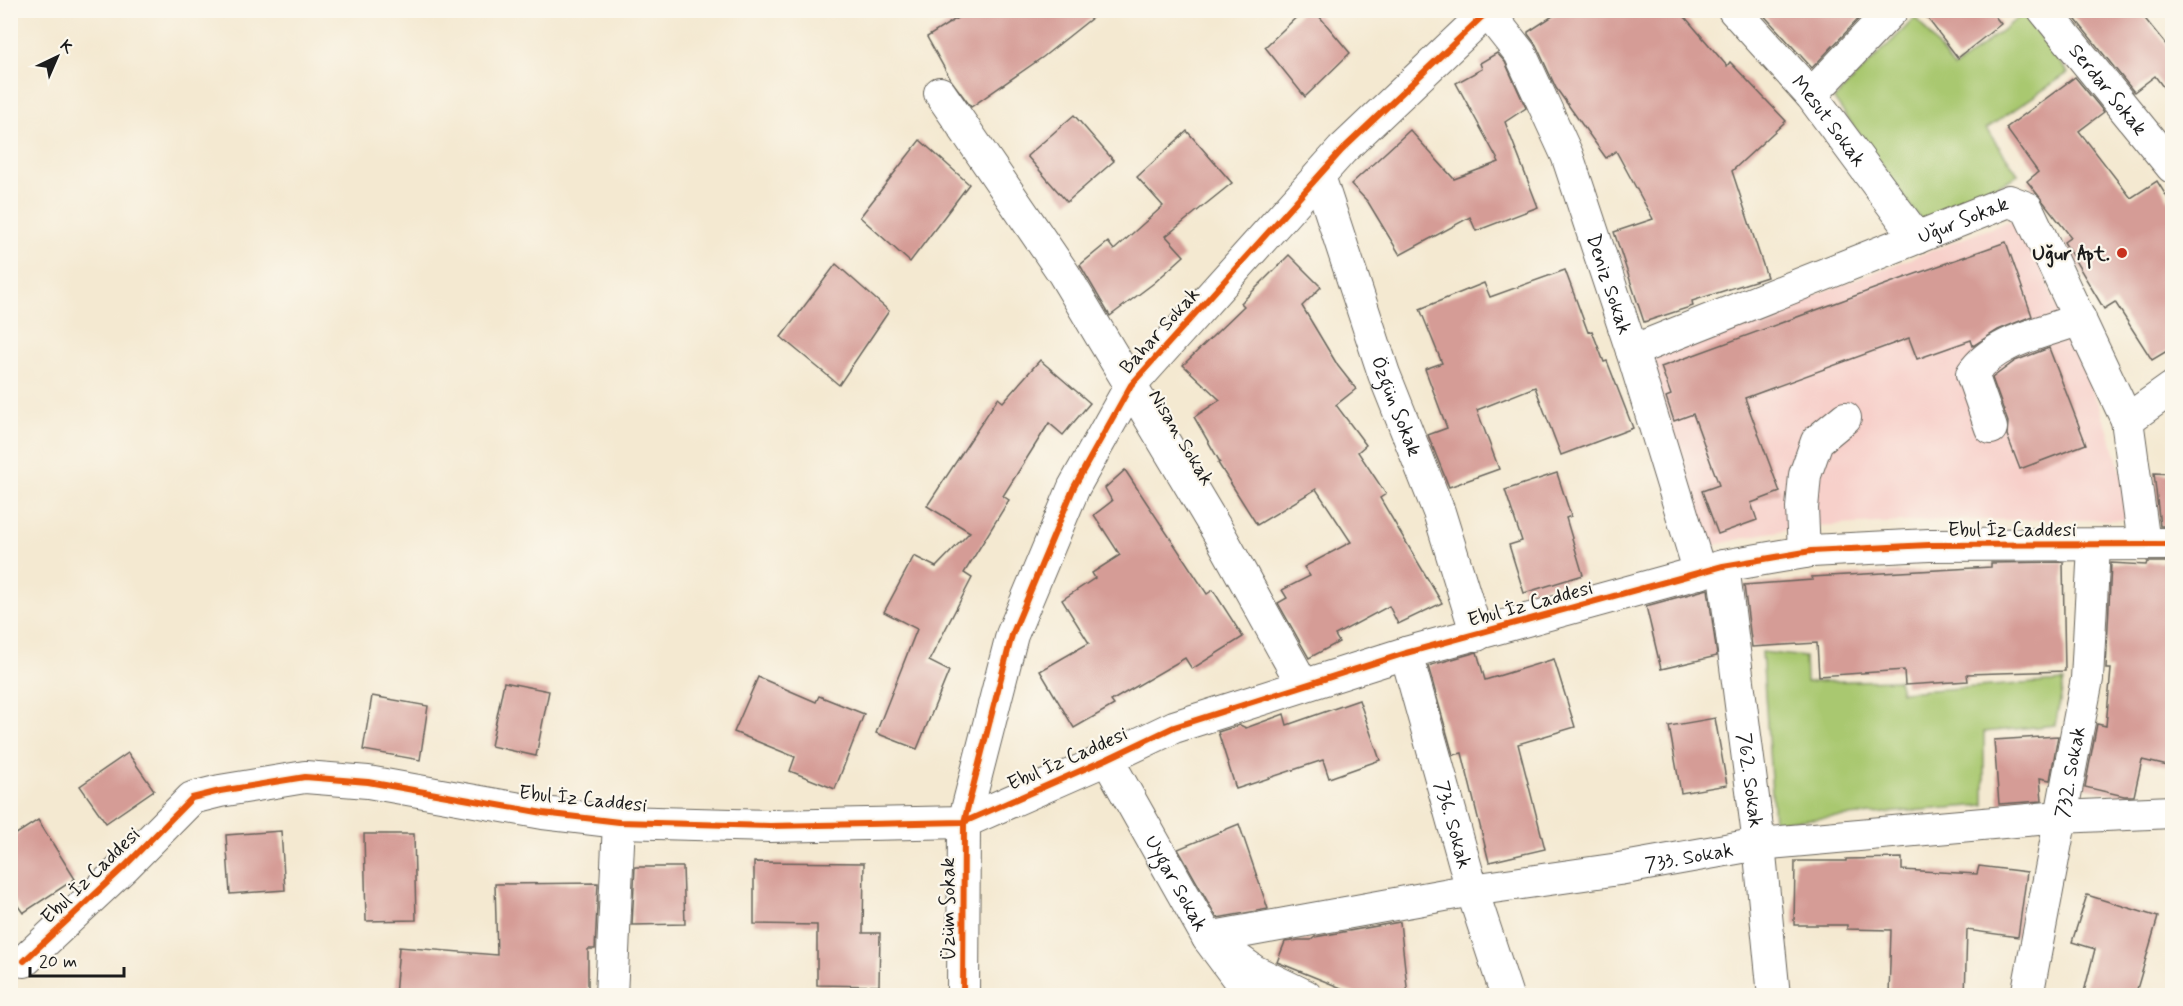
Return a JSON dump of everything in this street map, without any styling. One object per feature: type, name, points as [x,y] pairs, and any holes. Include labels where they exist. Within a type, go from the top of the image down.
[{"type":"street","name":"Mesut Sokak","points":[[1734,10],[1810,95],[1917,238]]},
{"type":"street","points":[[1810,95],[1892,10]]},
{"type":"street","name":"Serdar Sokak","points":[[2044,10],[2172,167]]},
{"type":"street","name":"Bahar Sokak","points":[[964,822],[1012,635],[1074,487],[1131,385],[1342,150],[1488,11]]},
{"type":"street","name":"Deniz Sokak","points":[[1488,11],[1520,53],[1568,154],[1632,351],[1712,569]]},
{"type":"street","name":"Nisan Sokak","points":[[940,93],[1064,274],[1221,537],[1303,685]]},
{"type":"street","name":"Özgün Sokak","points":[[1319,176],[1384,374],[1439,512],[1478,635]]},
{"type":"street","name":"Uğur Sokak","points":[[1632,351],[2009,201],[2027,208],[2127,420],[2158,544]]},
{"type":"street","points":[[1991,428],[1972,374],[1978,365],[1987,356],[2010,343],[2080,319]]},
{"type":"street","points":[[2127,420],[2172,388]]},
{"type":"street","points":[[1804,552],[1802,508],[1805,475],[1817,441],[1845,418]]},
{"type":"street","name":"Ebul İz Caddesi","points":[[24,961],[125,866],[192,798],[305,777],[368,782],[543,813],[619,822],[770,826],[964,822],[1174,727],[1406,653],[1712,569],[1804,552],[1929,545],[2158,544]]},
{"type":"street","name":"732. Sokak","points":[[2027,996],[2087,679],[2094,546]]},
{"type":"street","name":"762. Sokak","points":[[1712,569],[1759,844],[1774,996]]},
{"type":"street","name":"736. Sokak","points":[[1406,653],[1472,890],[1507,996]]},
{"type":"street","name":"Uygar Sokak","points":[[1107,759],[1208,938],[1254,971],[1306,996]]},
{"type":"street","name":"733. Sokak","points":[[1208,938],[1472,890],[1619,869],[1759,844],[2060,817],[2172,812]]},
{"type":"street","points":[[611,996],[619,822]]},
{"type":"street","name":"Üzüm Sokak","points":[[963,996],[964,822]]},
{"type":"street","points":[[1208,938],[1251,996]]},
{"type":"shaded area","points":[[2020,217],[2105,421],[2134,514],[2130,520],[1946,520],[1812,526],[1761,534],[1711,546],[1647,359]]},
{"type":"green space","points":[[2023,14],[2068,73],[1986,129],[2019,175],[1922,222],[1834,99],[1916,17],[1954,68]]},
{"type":"green space","points":[[1762,652],[1805,657],[1806,682],[1898,680],[1901,692],[2064,681],[2055,725],[1984,732],[1984,805],[1774,822]]},
{"type":"building","points":[[970,10],[1102,10],[1043,57],[971,107],[951,80],[927,37]]},
{"type":"building","points":[[1304,10],[1314,10],[1350,53],[1305,97],[1265,47]]},
{"type":"building","points":[[1562,10],[1679,10],[1727,66],[1730,62],[1786,121],[1732,171],[1767,277],[1692,301],[1693,306],[1644,322],[1614,232],[1653,219],[1616,151],[1606,158],[1556,88],[1536,45],[1528,34]]},
{"type":"building","points":[[1759,10],[1867,10],[1812,68]]},
{"type":"building","points":[[1921,10],[1990,10],[2001,24],[1958,58]]},
{"type":"building","points":[[2068,10],[2138,10],[2172,52],[2172,99],[2155,76],[2134,92]]},
{"type":"building","points":[[1497,53],[1505,62],[1526,108],[1505,122],[1538,207],[1476,231],[1470,217],[1400,255],[1368,202],[1351,184],[1410,130],[1454,179],[1499,162],[1456,83],[1482,69],[1480,63]]},
{"type":"building","points":[[2075,77],[2104,112],[2079,131],[2131,198],[2157,181],[2172,205],[2172,348],[2152,360],[2115,302],[2104,309],[2064,242],[2071,237],[2027,181],[2038,172],[2006,128]]},
{"type":"building","points":[[1074,115],[1114,161],[1067,202],[1027,156]]},
{"type":"building","points":[[1187,131],[1232,183],[1166,236],[1184,256],[1154,283],[1110,316],[1080,265],[1108,242],[1114,250],[1163,206],[1137,177]]},
{"type":"building","points":[[920,140],[969,184],[910,262],[860,217]]},
{"type":"building","points":[[2006,242],[2032,316],[1998,330],[1973,346],[1971,340],[1917,359],[1909,338],[1745,398],[1780,492],[1751,503],[1757,520],[1718,534],[1702,491],[1719,485],[1693,414],[1674,421],[1666,397],[1671,395],[1661,367]]},
{"type":"building","points":[[1289,255],[1321,287],[1302,306],[1338,366],[1356,389],[1336,405],[1366,445],[1358,452],[1386,494],[1380,498],[1442,603],[1398,624],[1389,606],[1335,635],[1339,642],[1309,658],[1278,603],[1287,598],[1282,590],[1310,576],[1304,567],[1351,542],[1316,489],[1257,525],[1218,463],[1220,462],[1194,417],[1220,400],[1183,365],[1244,306],[1241,303]]},
{"type":"building","points":[[836,264],[889,311],[839,385],[781,337]]},
{"type":"building","points":[[1565,270],[1588,332],[1592,331],[1604,362],[1607,361],[1633,428],[1561,455],[1535,387],[1477,410],[1499,469],[1449,487],[1428,435],[1447,428],[1425,369],[1442,363],[1420,309],[1484,283],[1490,297]]},
{"type":"building","points":[[2049,348],[2086,444],[2020,469],[2007,435],[2008,422],[1992,378],[2015,361]]},
{"type":"building","points":[[1040,360],[1090,403],[1063,435],[1049,423],[1003,496],[1009,500],[964,573],[972,578],[929,661],[949,671],[917,749],[876,733],[917,629],[884,612],[914,556],[936,567],[970,532],[927,506],[998,398],[1003,402]]},
{"type":"building","points":[[1125,470],[1207,594],[1213,590],[1243,637],[1192,669],[1185,658],[1111,701],[1114,705],[1074,728],[1040,671],[1089,643],[1062,600],[1095,578],[1092,573],[1120,555],[1094,515],[1112,501],[1105,488]]},
{"type":"building","points":[[1557,473],[1571,516],[1566,518],[1583,575],[1524,593],[1509,545],[1522,541],[1505,490]]},
{"type":"building","points":[[2154,473],[2172,474],[2172,526],[2160,526]]},
{"type":"building","points":[[2063,562],[2065,671],[1967,674],[1968,681],[1905,685],[1904,670],[1819,676],[1817,643],[1752,647],[1744,585],[1812,580],[1811,577],[1991,567],[1991,563]]},
{"type":"building","points":[[2147,562],[2172,562],[2172,767],[2142,760],[2134,796],[2124,796],[2085,787],[2097,724],[2106,726],[2111,669],[2106,669],[2111,563],[2146,565]]},
{"type":"building","points":[[1708,589],[1717,656],[1661,669],[1646,606]]},
{"type":"building","points":[[1477,652],[1485,680],[1554,659],[1575,727],[1518,744],[1545,849],[1489,862],[1462,753],[1453,755],[1428,666]]},
{"type":"building","points":[[758,677],[816,702],[819,696],[864,714],[835,789],[790,771],[795,757],[734,732]]},
{"type":"building","points":[[504,682],[549,691],[536,756],[491,746]]},
{"type":"building","points":[[372,696],[428,706],[420,760],[363,750]]},
{"type":"building","points":[[1359,700],[1380,760],[1329,778],[1323,760],[1236,789],[1218,732],[1240,725],[1246,728],[1284,714],[1287,725]]},
{"type":"building","points":[[1715,718],[1727,785],[1681,793],[1669,726]]},
{"type":"building","points":[[2058,736],[2050,780],[2040,778],[2042,801],[1999,804],[1994,740]]},
{"type":"building","points":[[128,753],[154,790],[106,823],[80,786]]},
{"type":"building","points":[[38,820],[75,879],[23,913],[10,895],[10,838]]},
{"type":"building","points":[[1239,824],[1268,909],[1217,918],[1178,849]]},
{"type":"building","points":[[281,831],[285,890],[230,894],[226,835]]},
{"type":"building","points":[[364,834],[414,834],[416,920],[366,921]]},
{"type":"building","points":[[1902,858],[1902,870],[1977,874],[1979,866],[2027,872],[2018,937],[1967,930],[1965,996],[1889,996],[1891,930],[1847,929],[1847,925],[1794,925],[1795,861]]},
{"type":"building","points":[[754,862],[864,863],[863,933],[880,933],[879,986],[817,985],[817,925],[754,924]]},
{"type":"building","points":[[635,867],[683,867],[685,924],[632,925]]},
{"type":"building","points":[[598,883],[595,949],[588,949],[588,996],[395,996],[399,947],[497,955],[495,884]]},
{"type":"building","points":[[2087,895],[2158,917],[2135,996],[2083,996],[2095,949],[2072,942]]},
{"type":"building","points":[[1400,922],[1408,996],[1361,996],[1277,962],[1285,942],[1311,940],[1315,937]]},
{"type":"cycle path","points":[[963,996],[964,822],[1012,635],[1074,487],[1131,385],[1342,150],[1489,10]]},
{"type":"cycle path","points":[[24,961],[125,866],[192,798],[220,791],[305,777],[368,782],[543,813],[619,822],[770,826],[964,822],[1174,727],[1406,653],[1723,566],[1811,551],[1929,545],[2172,544]]},
{"type":"place","name":"Uğur Apt.","points":[[2122,253]]}]
